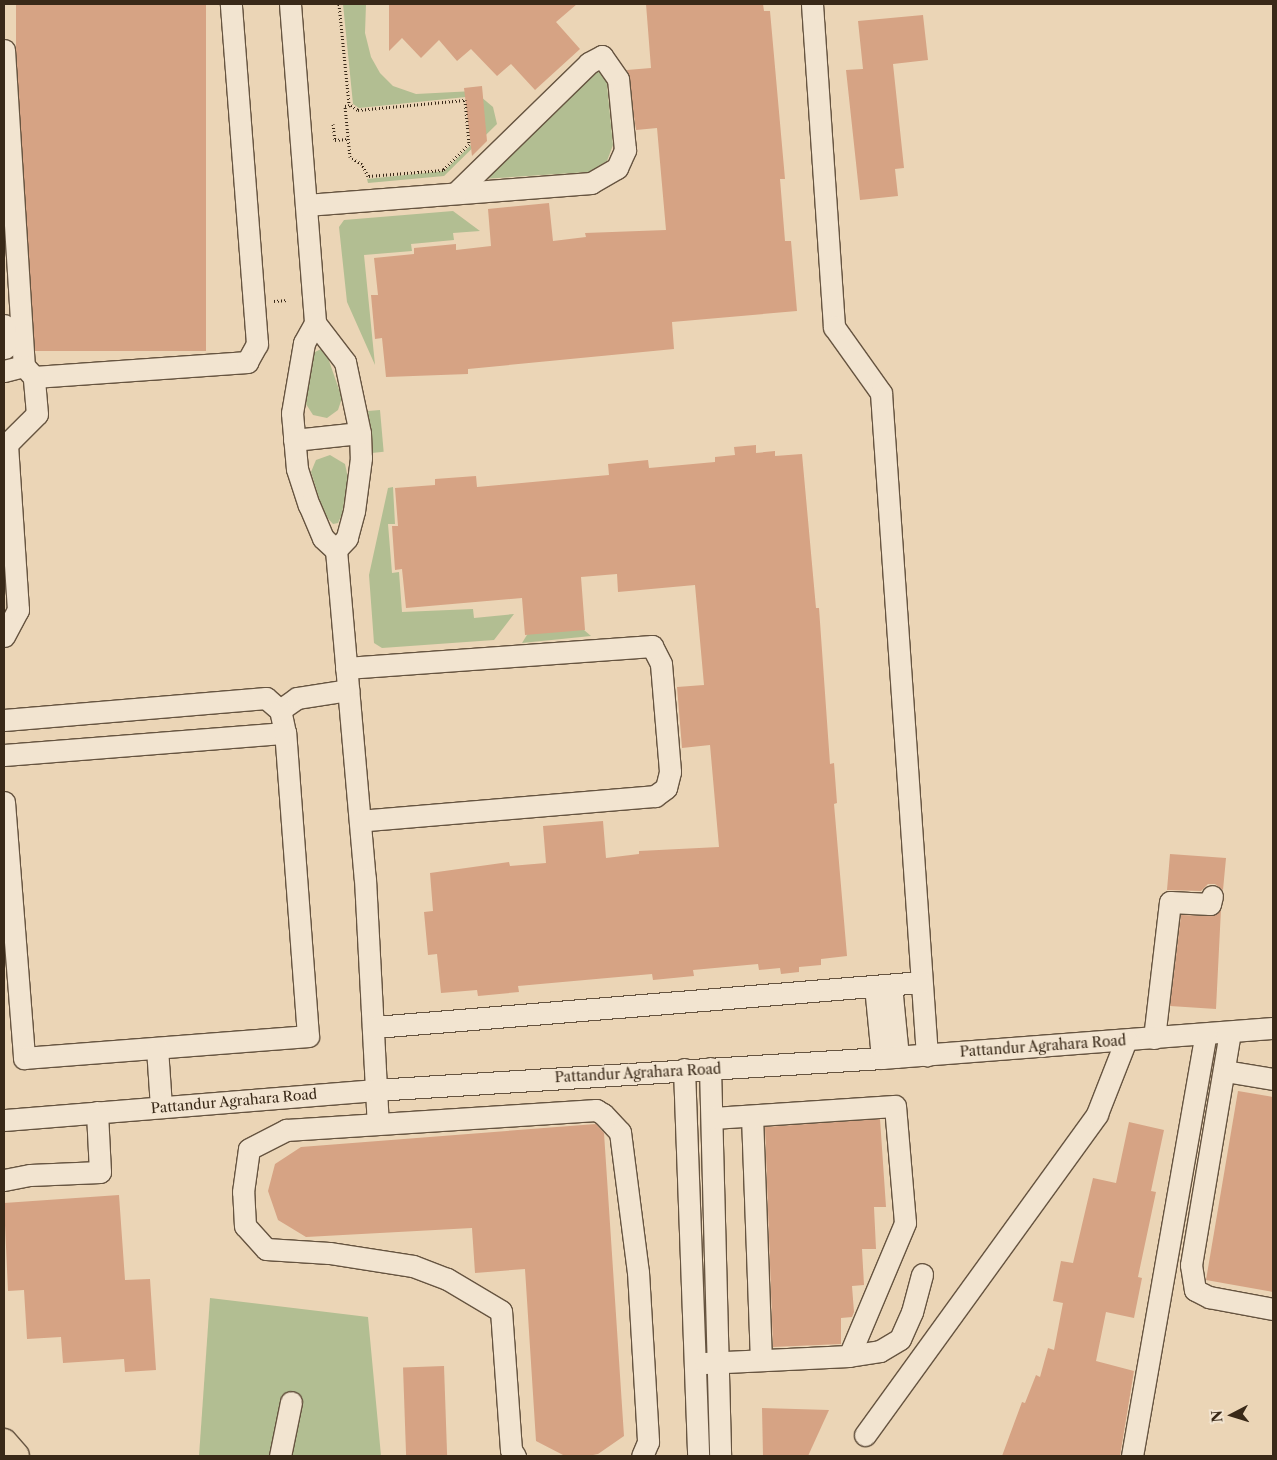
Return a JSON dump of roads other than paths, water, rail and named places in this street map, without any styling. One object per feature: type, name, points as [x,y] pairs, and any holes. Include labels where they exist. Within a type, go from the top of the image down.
[{"type":"main road","points":[[4,1442],[16,1456]]},
{"type":"street","points":[[21,372],[248,362],[257,344],[231,4]]},
{"type":"street","points":[[290,4],[315,323],[304,343],[299,368],[292,413],[294,440],[297,470],[309,505],[323,538],[336,550],[360,820],[375,1027],[375,1090],[378,1124]]},
{"type":"street","points":[[812,4],[834,327],[881,393],[920,982],[927,1055]]},
{"type":"street","points":[[306,205],[458,191],[591,183],[617,168],[625,150],[618,79],[602,56],[589,63],[458,191]]},
{"type":"street","points":[[4,60],[9,197],[21,372],[36,414],[7,444],[18,610],[4,636]]},
{"type":"street","points":[[315,323],[345,362],[360,433],[361,458],[354,510],[347,538],[336,550]]},
{"type":"street","points":[[4,325],[5,348]]},
{"type":"street","points":[[294,440],[360,433]]},
{"type":"street","points":[[346,668],[652,646],[662,670],[670,772],[666,788],[655,796],[360,820]]},
{"type":"street","points":[[280,710],[297,698],[348,690]]},
{"type":"street","points":[[4,720],[266,698],[280,710],[285,733],[308,1036],[24,1058],[4,802]]},
{"type":"street","points":[[4,755],[285,733]]},
{"type":"street","points":[[1154,1038],[1170,902],[1210,904],[1212,896]]},
{"type":"street","points":[[375,1027],[920,982]]},
{"type":"street","points":[[883,985],[890,1057]]},
{"type":"street","name":"Pattandur Agrahara Road","points":[[4,1120],[375,1090],[927,1055],[1273,1028]]},
{"type":"street","points":[[1230,1032],[1225,1071],[1191,1265],[1195,1290],[1210,1298],[1273,1309]]},
{"type":"street","points":[[1132,1456],[1206,1034]]},
{"type":"street","points":[[865,1435],[1097,1114],[1126,1040]]},
{"type":"street","points":[[157,1048],[161,1107]]},
{"type":"street","points":[[710,1068],[720,1456]]},
{"type":"street","points":[[684,1069],[698,1456]]},
{"type":"street","points":[[1225,1071],[1273,1079]]},
{"type":"street","points":[[712,1118],[895,1106],[905,1223],[849,1356]]},
{"type":"street","points":[[515,1456],[511,1450],[501,1311],[426,1269],[329,1252],[266,1248],[244,1226],[243,1192],[249,1149],[286,1130],[596,1110],[620,1132],[638,1272],[648,1442],[642,1456]]},
{"type":"street","points":[[4,1180],[30,1175],[100,1172],[96,1112]]},
{"type":"street","points":[[752,1116],[761,1360]]},
{"type":"street","points":[[695,1363],[849,1356],[880,1351],[900,1339],[912,1312],[922,1274]]},
{"type":"street","points":[[280,1456],[291,1402]]}]
